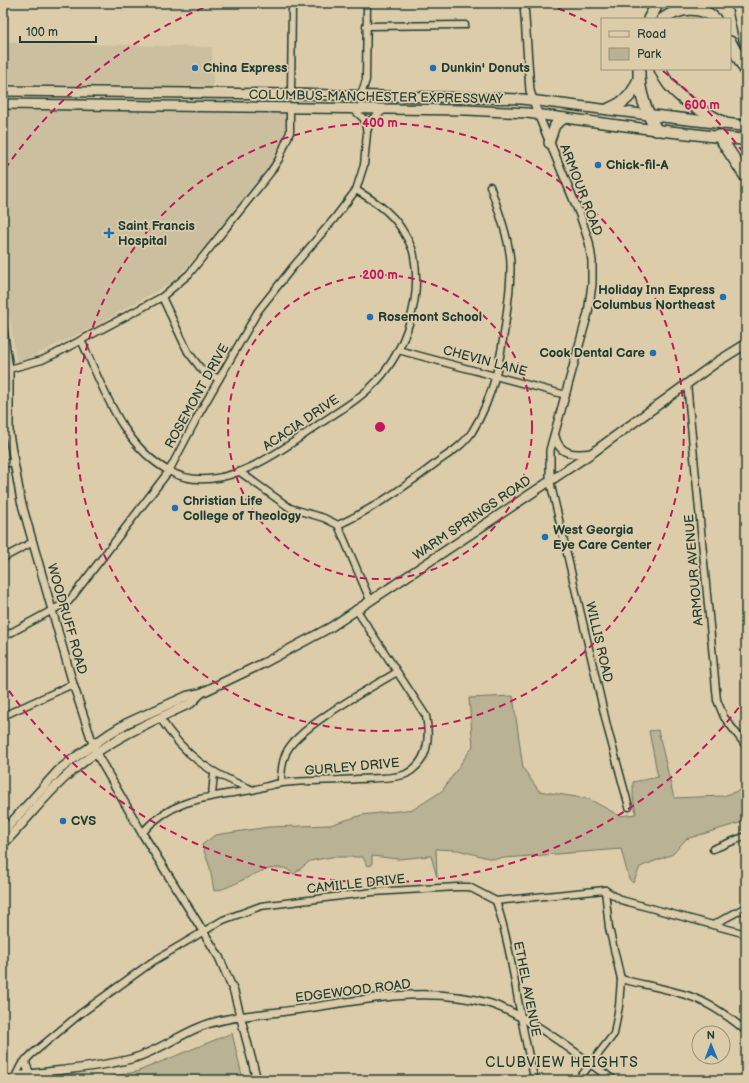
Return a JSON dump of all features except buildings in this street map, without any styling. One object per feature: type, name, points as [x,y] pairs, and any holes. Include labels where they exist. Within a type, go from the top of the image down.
[{"type":"highway","points":[[650,18],[658,3]]},
{"type":"highway","points":[[737,3],[746,44]]},
{"type":"highway","points":[[664,18],[673,12],[686,8],[701,10],[713,18]]},
{"type":"highway","points":[[731,44],[746,71]]},
{"type":"highway","points":[[661,70],[673,90],[685,101],[724,124]]},
{"type":"highway","points":[[609,109],[628,100],[634,92],[638,75]]},
{"type":"highway","points":[[638,75],[642,98],[656,130]]},
{"type":"highway","name":"COLUMBUS-MANCHESTER EXPRESSWAY","points":[[649,115],[746,126]]},
{"type":"highway","name":"COLUMBUS-MANCHESTER EXPRESSWAY","points":[[656,130],[746,140]]},
{"type":"highway","points":[[719,136],[746,177]]},
{"type":"main road","name":"COLUMBUS-MANCHESTER EXPRESSWAY","points":[[3,91],[372,95],[533,100],[649,115]]},
{"type":"main road","points":[[40,105],[46,96],[83,95],[92,92]]},
{"type":"main road","name":"COLUMBUS-MANCHESTER EXPRESSWAY","points":[[3,104],[462,110],[538,114],[656,130]]},
{"type":"main road","points":[[549,143],[555,125],[565,118]]},
{"type":"main road","name":"WARM SPRINGS ROAD","points":[[3,832],[59,770],[93,745],[127,723],[187,696],[201,693],[270,660],[331,627],[592,453],[687,383],[746,344]]},
{"type":"main road","name":"WARM SPRINGS ROAD","points":[[3,844],[56,786],[77,767],[130,732],[191,703],[201,693]]},
{"type":"street","points":[[291,94],[292,3]]},
{"type":"street","points":[[361,95],[366,80],[367,3]]},
{"type":"street","name":"ARMOUR ROAD","points":[[524,3],[529,78],[533,100],[549,143],[580,215],[589,242],[592,262],[592,284],[588,314],[550,450],[550,481]]},
{"type":"street","points":[[366,26],[465,25]]},
{"type":"street","points":[[366,80],[372,95]]},
{"type":"street","points":[[9,369],[42,360],[81,340],[162,297],[189,274],[270,173],[279,159],[290,132],[290,108]]},
{"type":"street","name":"ROSEMONT DRIVE","points":[[353,109],[364,119],[367,133]]},
{"type":"street","name":"ROSEMONT DRIVE","points":[[3,636],[69,601],[169,471],[258,311],[356,190],[364,165],[367,133],[371,120],[384,110]]},
{"type":"street","points":[[338,525],[360,515],[426,472],[460,446],[472,432],[497,375],[503,350],[510,283],[510,256],[490,186]]},
{"type":"street","name":"ACACIA DRIVE","points":[[81,340],[112,405],[133,441],[149,457],[169,471],[186,478],[214,478],[240,472],[268,459],[363,394],[384,372],[398,350],[407,331],[415,299],[416,278],[414,254],[401,228],[388,212],[356,190]]},
{"type":"street","points":[[162,297],[188,352],[202,370],[219,379]]},
{"type":"street","name":"WOODRUFF ROAD","points":[[3,329],[9,369],[8,418],[13,462],[21,502],[73,684],[96,754],[142,833],[203,931],[228,976],[257,1080]]},
{"type":"street","name":"CHEVIN LANE","points":[[398,350],[497,375],[566,395]]},
{"type":"street","name":"ARMOUR AVENUE","points":[[687,383],[717,700],[724,717],[746,746]]},
{"type":"street","points":[[554,436],[556,443],[566,453],[576,455],[592,453]]},
{"type":"street","points":[[3,464],[13,462]]},
{"type":"street","points":[[240,472],[290,508],[324,518],[338,525],[370,600]]},
{"type":"street","name":"WILLIS ROAD","points":[[550,481],[608,730],[629,807]]},
{"type":"street","points":[[3,558],[33,542]]},
{"type":"street","name":"GURLEY DRIVE","points":[[142,833],[151,822],[172,809],[212,795],[253,790],[280,783],[334,781],[394,776],[406,774],[419,764],[428,744],[429,729],[426,716],[356,609]]},
{"type":"street","points":[[280,783],[281,771],[286,752],[304,732],[397,672]]},
{"type":"street","points":[[3,716],[73,684]]},
{"type":"street","points":[[160,718],[175,740],[214,774],[253,790]]},
{"type":"street","points":[[212,795],[214,774]]},
{"type":"street","points":[[713,849],[746,836]]},
{"type":"street","name":"CAMILLE DRIVE","points":[[13,1079],[26,1060],[80,1014],[123,982],[223,920],[261,906],[373,892],[469,888],[496,901]]},
{"type":"street","points":[[496,901],[605,890],[621,900],[746,934]]},
{"type":"street","points":[[578,1080],[614,1034],[621,979],[608,928],[605,890]]},
{"type":"street","name":"ETHEL AVENUE","points":[[496,901],[504,931],[520,1016],[535,1080]]},
{"type":"street","points":[[713,925],[746,907]]},
{"type":"street","points":[[621,979],[649,987],[679,993],[707,1003],[728,1016],[746,1031]]},
{"type":"street","name":"EDGEWOOD ROAD","points":[[13,1079],[30,1074],[132,1059],[157,1048],[182,1034],[211,1023],[240,1015],[278,1012],[400,994],[444,996],[488,1003],[520,1016],[613,1080]]},
{"type":"street","points":[[26,1060],[26,1065],[30,1074]]},
{"type":"shaded area","points":[[3,42],[212,47],[213,87],[3,84]]},
{"type":"shaded area","name":"Saint Francis Hospital","points":[[3,110],[286,114],[287,120],[282,143],[268,170],[197,256],[172,282],[95,326],[23,361],[16,361],[7,299],[3,293]]},
{"type":"green space","points":[[513,696],[523,768],[539,791],[589,799],[620,816],[636,814],[633,796],[633,782],[658,777],[649,731],[658,730],[674,798],[723,796],[746,788],[746,821],[686,839],[673,854],[640,867],[633,883],[629,879],[621,849],[492,859],[458,850],[436,849],[437,877],[431,856],[398,859],[372,856],[372,865],[367,866],[363,857],[331,857],[310,861],[294,874],[284,868],[274,868],[257,873],[223,889],[214,891],[210,868],[202,845],[215,835],[269,827],[330,825],[362,815],[414,809],[442,791],[473,746],[469,698]]},
{"type":"green space","points":[[232,1033],[243,1080],[91,1080],[136,1072]]},
{"type":"place","name":"China Express","points":[[195,68]]},
{"type":"place","name":"Dunkin' Donuts","points":[[433,68]]},
{"type":"place","name":"Chick-fil-A","points":[[598,165]]},
{"type":"place","name":"Saint Francis Hospital","points":[[109,233]]},
{"type":"place","name":"Holiday Inn Express Columbus Northeast","points":[[723,297]]},
{"type":"place","name":"Rosemont School","points":[[370,317]]},
{"type":"place","name":"Cook Dental Care","points":[[653,353]]},
{"type":"place","name":"Christian Life College of Theology","points":[[175,508]]},
{"type":"place","name":"West Georgia Eye Care Center","points":[[545,537]]},
{"type":"place","name":"CVS","points":[[63,821]]},
{"type":"district","name":"CLUBVIEW HEIGHTS","points":[[562,1062]]}]
